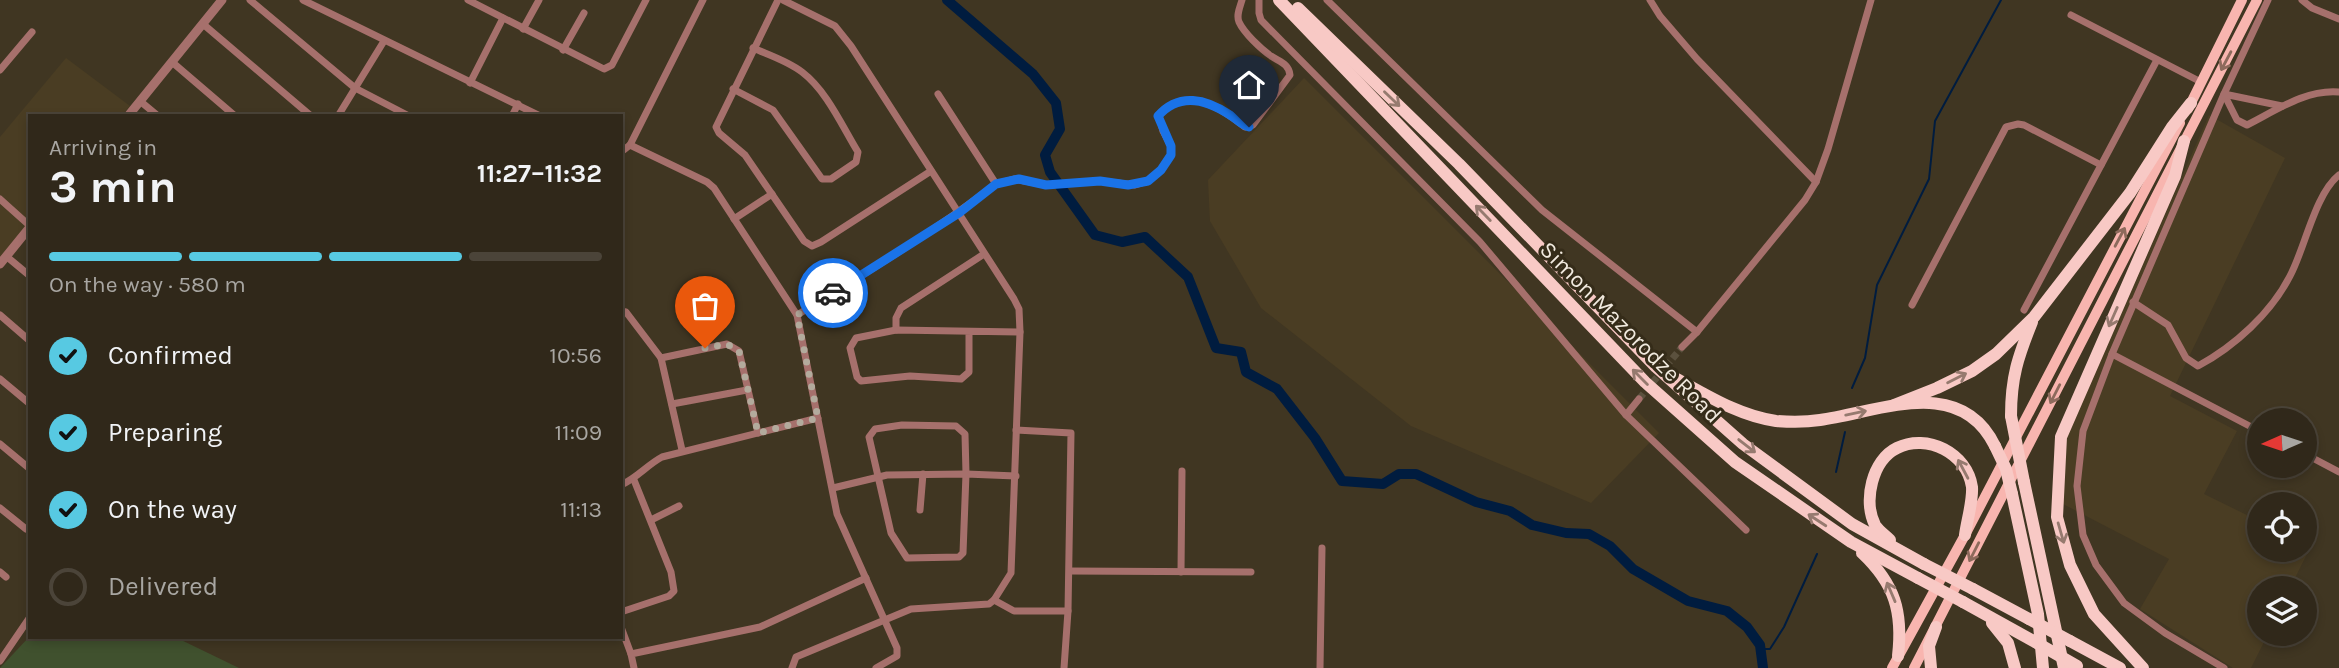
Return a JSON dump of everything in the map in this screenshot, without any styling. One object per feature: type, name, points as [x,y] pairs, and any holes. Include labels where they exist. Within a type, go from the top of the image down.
[{"type":"highway","name":"Simon Mazorodze Road","points":[[1279,0],[1644,382],[1735,463],[1851,542],[2037,643],[2074,667]]},
{"type":"highway","name":"Simon Mazorodze Road","points":[[1290,0],[1459,164],[1656,367],[1743,444],[1852,524],[2120,668]]},
{"type":"highway","points":[[1894,405],[1972,371],[1996,354],[2130,193],[2172,127],[2191,103]]},
{"type":"highway","points":[[2143,668],[2094,614],[2070,565],[2056,517],[2061,437],[2175,176],[2184,141]]},
{"type":"highway","points":[[2029,314],[2015,365],[2011,416],[2024,482],[2074,667]]},
{"type":"highway","points":[[1656,367],[1725,406],[1775,421],[1818,421],[1894,405],[1932,402],[1958,408],[1987,430],[2006,469],[2012,494],[2038,614],[2043,668]]},
{"type":"highway","points":[[1903,552],[1875,526],[1869,499],[1875,473],[1884,458],[1896,448],[1910,444],[1928,443],[1950,452],[1962,463],[1972,487],[1965,535]]},
{"type":"highway","points":[[1851,542],[1885,579],[1895,597],[1899,616],[1895,662]]},
{"type":"highway","points":[[1980,612],[2008,642],[2015,668]]},
{"type":"highway","points":[[1931,668],[1929,646],[1936,627]]},
{"type":"main road","points":[[1895,662],[1965,535],[2242,0]]},
{"type":"main road","points":[[1914,668],[2257,0]]},
{"type":"street","points":[[130,114],[222,0]]},
{"type":"street","points":[[250,0],[355,88],[405,114]]},
{"type":"street","points":[[303,0],[317,3],[384,41],[536,114]]},
{"type":"street","points":[[468,0],[601,68],[610,67],[646,0]]},
{"type":"street","points":[[523,29],[539,0]]},
{"type":"street","points":[[623,150],[630,145],[703,0]]},
{"type":"street","points":[[792,668],[796,657],[885,618],[916,608],[984,606],[994,600],[1011,573],[1020,332],[1018,309],[1014,299],[844,36],[824,19],[781,0],[753,48],[716,124],[716,130],[745,155],[804,241],[812,246],[821,242],[931,172]]},
{"type":"street","points":[[797,315],[959,213],[996,184],[1019,179],[1046,185],[1100,181],[1135,185],[1154,178],[1171,155],[1171,146],[1158,116],[1168,105],[1195,98],[1229,114],[1245,127],[1254,125],[1290,75],[1290,70],[1267,53],[1240,24],[1238,14],[1242,0]]},
{"type":"street","points":[[1259,0],[1261,20],[1480,242],[1626,415],[1746,530]]},
{"type":"street","points":[[1327,0],[1542,210],[1697,332]]},
{"type":"street","points":[[1650,0],[1696,59],[1816,181]]},
{"type":"street","points":[[1682,346],[1697,332],[1805,200],[1816,181],[1828,149],[1871,0]]},
{"type":"street","points":[[2224,668],[2165,633],[2124,603],[2096,565],[2083,535],[2077,486],[2083,431],[2112,354],[2224,94],[2269,0]]},
{"type":"street","points":[[2302,0],[2312,8],[2339,19]]},
{"type":"street","points":[[563,50],[584,13]]},
{"type":"street","points":[[2071,15],[2201,82]]},
{"type":"street","points":[[470,83],[503,18]]},
{"type":"street","points":[[203,24],[309,114]]},
{"type":"street","points":[[0,70],[32,32]]},
{"type":"street","points":[[339,114],[384,41]]},
{"type":"street","points":[[733,89],[774,110],[822,179],[831,179],[856,162],[858,152],[811,81],[794,67],[753,48]]},
{"type":"street","points":[[2029,314],[2101,165],[2157,60]]},
{"type":"street","points":[[172,62],[233,114]]},
{"type":"street","points":[[2224,94],[2237,120],[2247,125],[2282,106],[2328,91],[2339,92]]},
{"type":"street","points":[[937,94],[996,184]]},
{"type":"street","points":[[2224,94],[2282,106]]},
{"type":"street","points":[[140,101],[156,114]]},
{"type":"street","points":[[513,114],[517,104]]},
{"type":"street","points":[[1912,305],[2006,127],[2024,125],[2101,165]]},
{"type":"street","points":[[630,145],[707,182],[714,188],[797,315],[841,524],[898,652],[889,662],[876,668]]},
{"type":"street","points":[[2133,302],[2168,324],[2186,358],[2198,366],[2221,353],[2260,316],[2290,277],[2326,188],[2339,174]]},
{"type":"street","points":[[734,219],[772,194]]},
{"type":"street","points":[[0,199],[28,224]]},
{"type":"street","points":[[28,229],[3,260],[28,275]]},
{"type":"street","points":[[896,330],[901,309],[984,254]]},
{"type":"street","points":[[623,311],[661,358],[682,450]]},
{"type":"street","points":[[0,315],[28,339]]},
{"type":"street","points":[[969,332],[969,372],[961,379],[910,376],[859,380],[850,348],[851,342],[856,338],[896,330],[1020,332]]},
{"type":"street","points":[[661,358],[727,344],[734,346],[739,351],[758,433]]},
{"type":"street","points":[[2112,354],[2247,425]]},
{"type":"street","points":[[0,379],[28,402]]},
{"type":"street","points":[[672,404],[747,390]]},
{"type":"street","points":[[1626,415],[1639,399]]},
{"type":"street","points":[[623,484],[634,480],[652,462],[682,450],[818,418]]},
{"type":"street","points":[[902,425],[956,426],[963,429],[967,474],[963,552],[954,559],[907,558],[891,533],[879,477],[869,437],[875,429],[902,425]]},
{"type":"street","points":[[1016,430],[1071,433],[1070,571],[1064,668]]},
{"type":"street","points":[[0,443],[28,466]]},
{"type":"street","points":[[2317,460],[2339,472]]},
{"type":"street","points":[[1181,572],[1182,471]]},
{"type":"street","points":[[833,488],[879,477],[923,474],[1016,476]]},
{"type":"street","points":[[920,510],[923,474]]},
{"type":"street","points":[[623,610],[669,596],[674,590],[671,572],[634,480]]},
{"type":"street","points":[[651,520],[680,506]]},
{"type":"street","points":[[0,508],[26,529]]},
{"type":"street","points":[[1320,668],[1322,548]]},
{"type":"street","points":[[1070,571],[1251,572]]},
{"type":"street","points":[[631,654],[760,627],[866,578]]},
{"type":"street","points":[[994,600],[1014,611],[1068,611]]},
{"type":"street","points":[[0,661],[3,650],[28,619]]},
{"type":"street","points":[[623,632],[634,668]]},
{"type":"shaded area","points":[[66,58],[130,106],[123,114],[28,114],[28,225],[0,258],[0,137]]},
{"type":"shaded area","points":[[1304,78],[1659,433],[1591,503],[1411,426],[1261,308],[1210,221],[1208,180]]},
{"type":"shaded area","points":[[2209,115],[2285,158],[2170,396],[2237,431],[2204,494],[2247,515],[2247,562],[2303,562],[2296,576],[2247,576],[2247,646],[2262,646],[2251,668],[2233,668],[2140,609],[2169,559],[2063,504],[2066,432]]},
{"type":"green space","points":[[28,638],[179,639],[239,668],[0,668]]},
{"type":"waterway","points":[[947,0],[1033,74],[1056,103],[1060,129],[1045,155],[1050,172],[1095,235],[1122,242],[1145,237],[1188,277],[1216,348],[1241,352],[1246,372],[1277,389],[1315,438],[1342,481],[1383,484],[1399,474],[1416,474],[1476,502],[1510,511],[1532,525],[1566,533],[1589,534],[1610,546],[1633,569],[1688,601],[1727,611],[1747,627],[1760,645],[1763,668]]},
{"type":"waterway","points":[[1852,388],[1865,358],[1877,285],[1929,179],[1935,121],[2001,0]]},
{"type":"waterway","points":[[1836,472],[1845,432]]},
{"type":"waterway","points":[[1760,649],[1770,649],[1784,627],[1817,554]]},
{"type":"tunnel","points":[[1639,399],[1682,347]]},
{"type":"way so far","points":[[705,348],[727,344],[739,351],[758,433],[818,418],[797,315],[833,293]]},
{"type":"route","points":[[833,293],[959,213],[996,184],[1019,179],[1046,185],[1100,181],[1128,185],[1141,184],[1154,178],[1172,151],[1158,116],[1168,105],[1195,98],[1249,127]]}]
